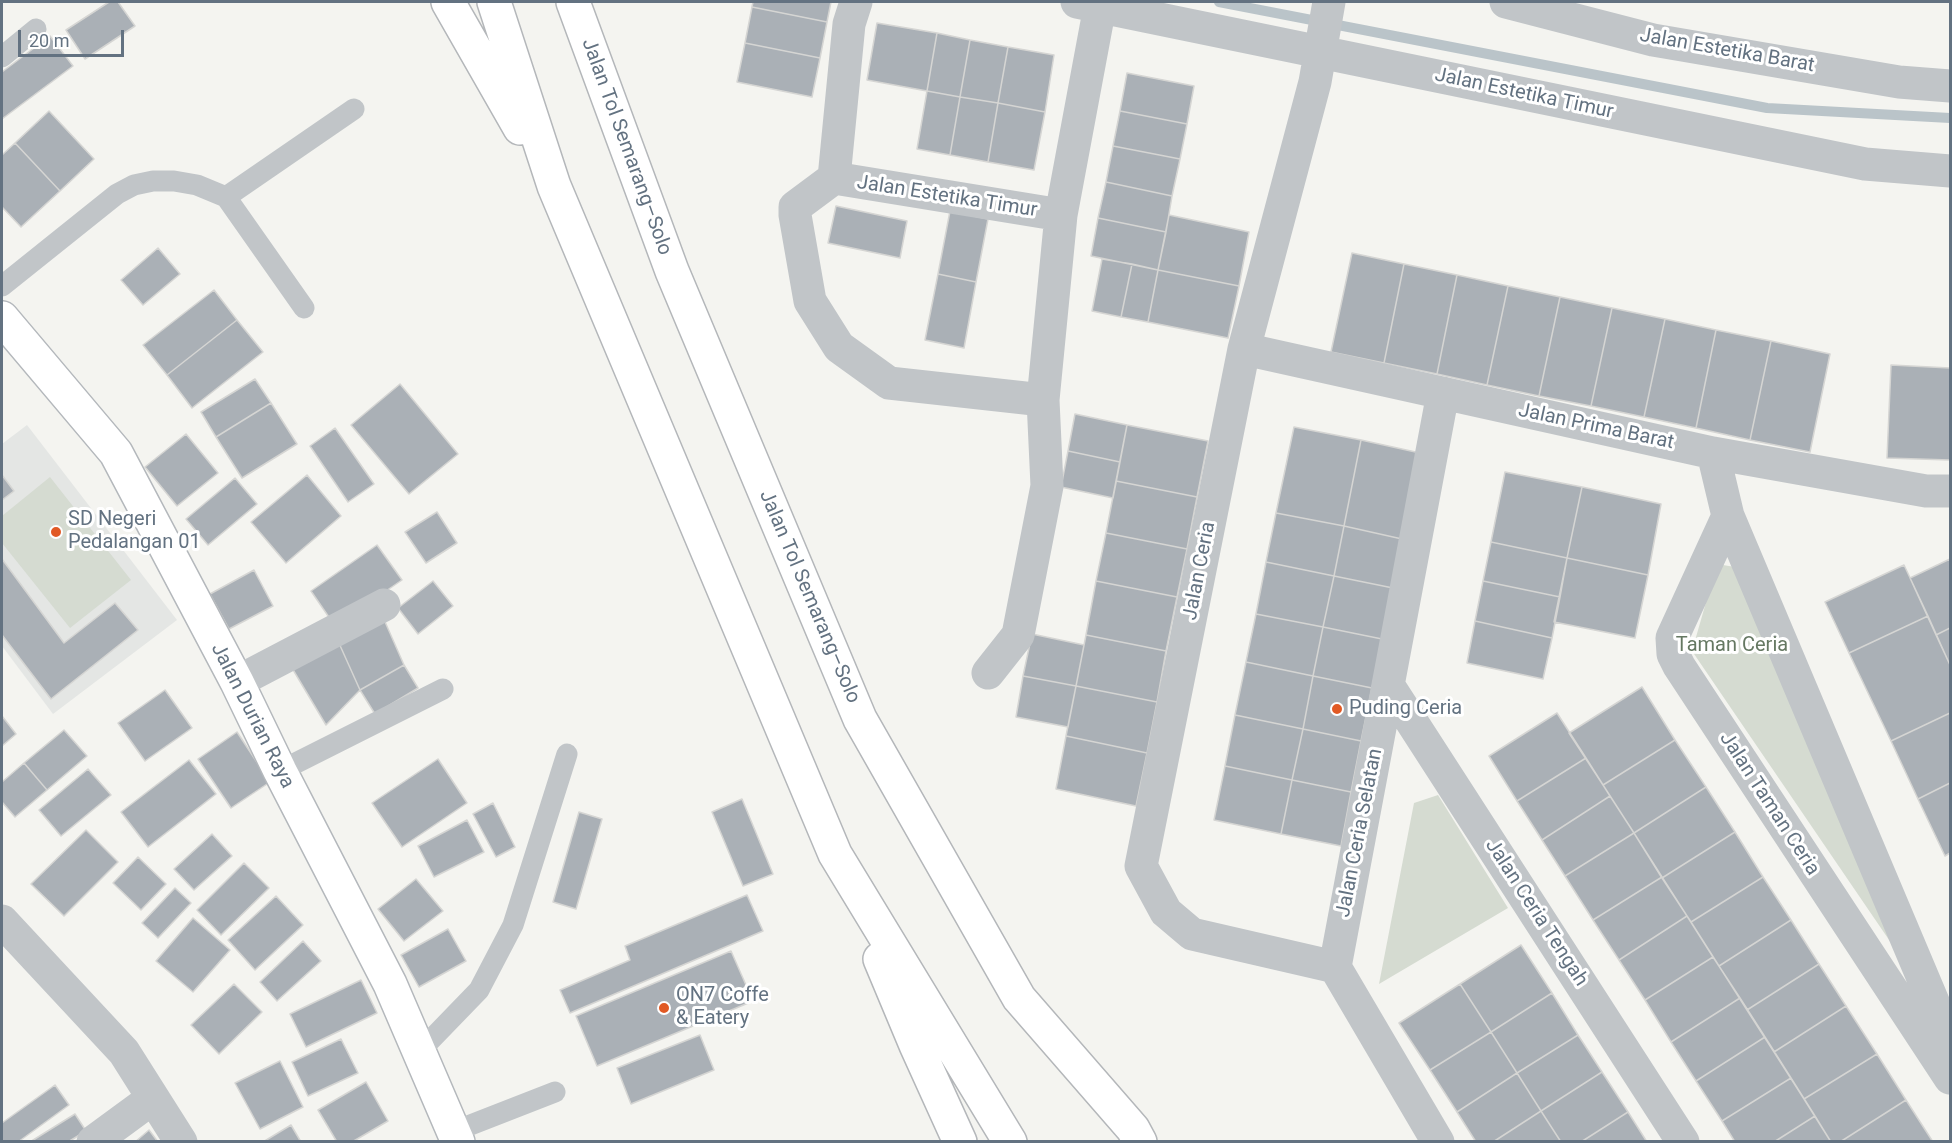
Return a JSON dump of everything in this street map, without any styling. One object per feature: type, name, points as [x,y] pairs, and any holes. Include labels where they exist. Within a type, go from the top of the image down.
[{"type":"main road","points":[[448,2],[554,186]]},
{"type":"main road","points":[[494,2],[554,186],[916,1045],[960,1142]]},
{"type":"main road","name":"Jalan Tol Semarang–Solo","points":[[575,5],[672,271],[860,719],[1019,998],[1133,1129],[1140,1142]]},
{"type":"main road","name":"Jalan Durian Raya","points":[[2,318],[116,453],[237,682],[280,771],[390,984],[457,1136]]},
{"type":"main road","points":[[835,854],[1010,1142]]},
{"type":"street","name":"Jalan Estetika Timur","points":[[834,178],[849,24],[856,2]]},
{"type":"street","name":"Jalan Ceria","points":[[1329,2],[1315,82],[1244,349],[1141,866],[1166,912],[1192,934],[1335,967]]},
{"type":"street","name":"Jalan Estetika Barat","points":[[1506,2],[1653,40],[1899,82],[1950,86]]},
{"type":"street","name":"Jalan Estetika Timur","points":[[988,673],[1018,635],[1047,486],[1043,400],[1061,215],[1088,4],[1320,47],[1865,164],[1950,171]]},
{"type":"street","name":"Jalan Estetika Timur","points":[[1043,400],[889,383],[839,347],[810,302],[795,207],[834,178],[1061,215]]},
{"type":"street","name":"Jalan Prima Barat","points":[[1244,349],[1713,453],[1926,490],[1950,491]]},
{"type":"street","name":"Jalan Ceria Selatan","points":[[1335,967],[1443,393]]},
{"type":"street","points":[[1713,453],[1728,516],[1950,1042]]},
{"type":"street","name":"Jalan Taman Ceria","points":[[1728,516],[1671,638],[1673,654],[1685,676],[1950,1078]]},
{"type":"street","points":[[237,682],[384,605]]},
{"type":"street","name":"Jalan Ceria Tengah","points":[[1388,685],[1683,1142]]},
{"type":"street","points":[[2,921],[124,1052],[181,1142]]},
{"type":"street","points":[[1335,967],[1438,1142]]},
{"type":"street","points":[[93,1142],[153,1098]]},
{"type":"lane","points":[[2,57],[36,29]]},
{"type":"lane","points":[[226,197],[354,109]]},
{"type":"lane","points":[[2,286],[117,195],[134,185],[153,181],[174,182],[197,185],[226,197],[304,308]]},
{"type":"lane","points":[[280,771],[443,688]]},
{"type":"lane","points":[[420,1051],[479,990],[513,926],[567,754]]},
{"type":"lane","points":[[457,1136],[555,1092]]},
{"type":"shaded area","name":"SD Negeri Pedalangan 01","points":[[27,425],[177,620],[53,714],[2,646],[2,444]]},
{"type":"green space","points":[[50,477],[131,580],[70,628],[2,543],[2,516]]},
{"type":"green space","name":"Taman Ceria","points":[[1717,564],[1735,567],[1930,1000],[1692,651]]},
{"type":"green space","points":[[1438,795],[1508,908],[1379,984],[1414,803]]},
{"type":"building","points":[[109,2],[118,2],[135,26],[85,59],[66,30]]},
{"type":"building","points":[[753,2],[831,2],[827,22],[752,7]]},
{"type":"building","points":[[752,7],[827,22],[820,58],[745,43]]},
{"type":"building","points":[[877,23],[937,33],[927,91],[867,80]]},
{"type":"building","points":[[937,33],[970,40],[960,97],[927,91]]},
{"type":"building","points":[[50,36],[73,66],[2,119],[2,72]]},
{"type":"building","points":[[970,40],[1008,47],[998,103],[960,97]]},
{"type":"building","points":[[745,43],[820,58],[812,97],[737,82]]},
{"type":"building","points":[[1008,47],[1054,55],[1045,112],[998,103]]},
{"type":"building","points":[[1127,73],[1194,86],[1187,124],[1120,111]]},
{"type":"building","points":[[927,91],[960,97],[950,155],[917,149]]},
{"type":"building","points":[[960,97],[998,103],[988,162],[950,155]]},
{"type":"building","points":[[998,103],[1045,112],[1034,170],[988,162]]},
{"type":"building","points":[[49,111],[94,159],[60,191],[15,143]]},
{"type":"building","points":[[1120,111],[1187,124],[1180,159],[1113,146]]},
{"type":"building","points":[[15,143],[60,191],[21,227],[2,207],[2,155]]},
{"type":"building","points":[[1113,146],[1180,159],[1172,196],[1106,182]]},
{"type":"building","points":[[1106,182],[1172,196],[1166,232],[1098,218]]},
{"type":"building","points":[[836,206],[907,221],[900,258],[828,243]]},
{"type":"building","points":[[950,211],[988,219],[976,282],[938,274]]},
{"type":"building","points":[[1169,215],[1249,232],[1239,286],[1158,270]]},
{"type":"building","points":[[1098,218],[1166,232],[1158,270],[1091,256]]},
{"type":"building","points":[[158,248],[180,274],[143,305],[121,280]]},
{"type":"building","points":[[1352,253],[1404,264],[1384,363],[1331,352]]},
{"type":"building","points":[[1102,259],[1132,264],[1121,317],[1092,311]]},
{"type":"building","points":[[1132,264],[1158,270],[1148,322],[1121,317]]},
{"type":"building","points":[[1404,264],[1457,275],[1437,374],[1384,363]]},
{"type":"building","points":[[1158,270],[1239,286],[1228,338],[1148,322]]},
{"type":"building","points":[[938,274],[976,282],[964,348],[925,340]]},
{"type":"building","points":[[1457,275],[1508,286],[1487,385],[1437,374]]},
{"type":"building","points":[[1508,286],[1560,297],[1539,396],[1487,385]]},
{"type":"building","points":[[214,290],[237,320],[167,375],[143,345]]},
{"type":"building","points":[[1560,297],[1612,308],[1591,406],[1539,396]]},
{"type":"building","points":[[1612,308],[1665,319],[1644,417],[1591,406]]},
{"type":"building","points":[[1665,319],[1716,330],[1696,428],[1644,417]]},
{"type":"building","points":[[237,320],[263,352],[192,408],[167,375]]},
{"type":"building","points":[[1716,330],[1771,341],[1750,440],[1696,428]]},
{"type":"building","points":[[1771,341],[1830,354],[1810,452],[1750,440]]},
{"type":"building","points":[[1891,365],[1950,368],[1950,460],[1887,458]]},
{"type":"building","points":[[255,379],[271,403],[216,437],[201,412]]},
{"type":"building","points":[[400,384],[458,454],[409,494],[351,425]]},
{"type":"building","points":[[271,403],[297,444],[242,478],[216,437]]},
{"type":"building","points":[[1075,414],[1127,425],[1120,462],[1068,451]]},
{"type":"building","points":[[1127,425],[1208,441],[1197,497],[1116,481]]},
{"type":"building","points":[[1294,427],[1361,440],[1344,526],[1276,513]]},
{"type":"building","points":[[335,428],[374,484],[348,502],[310,446]]},
{"type":"building","points":[[186,434],[218,473],[177,506],[145,467]]},
{"type":"building","points":[[1361,440],[1420,453],[1402,539],[1344,526]]},
{"type":"building","points":[[1068,451],[1120,462],[1113,498],[1061,487]]},
{"type":"building","points":[[1505,472],[1582,487],[1567,558],[1491,542]]},
{"type":"building","points":[[2,475],[14,491],[2,500]]},
{"type":"building","points":[[307,475],[341,516],[286,563],[251,522]]},
{"type":"building","points":[[235,478],[257,504],[208,545],[186,519]]},
{"type":"building","points":[[1116,481],[1197,497],[1187,549],[1106,533]]},
{"type":"building","points":[[1582,487],[1661,504],[1648,575],[1567,558]]},
{"type":"building","points":[[437,512],[457,543],[426,563],[405,532]]},
{"type":"building","points":[[1276,513],[1344,526],[1334,576],[1266,562]]},
{"type":"building","points":[[1344,526],[1402,539],[1393,588],[1334,576]]},
{"type":"building","points":[[1106,533],[1187,549],[1177,597],[1096,581]]},
{"type":"building","points":[[1491,542],[1567,558],[1560,597],[1483,581]]},
{"type":"building","points":[[377,545],[402,580],[335,626],[311,591]]},
{"type":"building","points":[[1567,558],[1648,575],[1635,638],[1554,622]]},
{"type":"building","points":[[2,559],[64,643],[115,603],[138,630],[51,699],[2,635]]},
{"type":"building","points":[[1950,559],[1950,628],[1936,635],[1910,578]]},
{"type":"building","points":[[1266,562],[1334,576],[1323,627],[1256,614]]},
{"type":"building","points":[[1904,565],[1928,616],[1849,653],[1825,602]]},
{"type":"building","points":[[254,570],[273,606],[229,629],[210,594]]},
{"type":"building","points":[[1334,576],[1393,588],[1382,639],[1323,627]]},
{"type":"building","points":[[433,581],[453,606],[418,634],[398,608]]},
{"type":"building","points":[[1096,581],[1177,597],[1166,651],[1086,635]]},
{"type":"building","points":[[1483,581],[1560,597],[1552,638],[1475,621]]},
{"type":"building","points":[[1256,614],[1323,627],[1313,676],[1246,662]]},
{"type":"building","points":[[382,615],[404,665],[360,690],[338,641]]},
{"type":"building","points":[[1928,616],[1950,665],[1950,713],[1891,741],[1849,653]]},
{"type":"building","points":[[1475,621],[1552,638],[1543,679],[1467,663]]},
{"type":"building","points":[[1323,627],[1382,639],[1372,688],[1313,676]]},
{"type":"building","points":[[1950,628],[1950,665],[1936,635]]},
{"type":"building","points":[[1032,634],[1084,645],[1076,686],[1023,676]]},
{"type":"building","points":[[1086,635],[1166,651],[1157,702],[1076,686]]},
{"type":"building","points":[[338,641],[360,690],[326,725],[292,668]]},
{"type":"building","points":[[1246,662],[1313,676],[1303,729],[1235,715]]},
{"type":"building","points":[[404,665],[418,688],[375,714],[360,690]]},
{"type":"building","points":[[1023,676],[1076,686],[1068,727],[1016,717]]},
{"type":"building","name":"Puding Ceria","points":[[1313,676],[1372,688],[1361,741],[1303,729]]},
{"type":"building","points":[[1076,686],[1157,702],[1147,753],[1066,736]]},
{"type":"building","points":[[1642,687],[1675,740],[1603,785],[1569,733]]},
{"type":"building","points":[[165,690],[192,728],[145,761],[118,723]]},
{"type":"building","points":[[1557,713],[1586,758],[1517,801],[1489,756]]},
{"type":"building","points":[[1950,713],[1950,783],[1918,799],[1891,741]]},
{"type":"building","points":[[1235,715],[1303,729],[1292,780],[1225,766]]},
{"type":"building","points":[[2,716],[16,734],[2,746]]},
{"type":"building","points":[[1303,729],[1361,741],[1351,792],[1292,780]]},
{"type":"building","points":[[64,730],[87,756],[47,790],[24,763]]},
{"type":"building","points":[[237,732],[270,782],[231,808],[198,759]]},
{"type":"building","points":[[1066,736],[1147,753],[1136,806],[1056,789]]},
{"type":"building","points":[[1675,740],[1706,787],[1634,833],[1603,785]]},
{"type":"building","points":[[1586,758],[1610,796],[1542,840],[1517,801]]},
{"type":"building","points":[[438,759],[467,803],[402,847],[372,803]]},
{"type":"building","points":[[189,760],[216,794],[148,847],[121,812]]},
{"type":"building","points":[[24,763],[47,790],[15,817],[2,802],[2,782]]},
{"type":"building","points":[[1225,766],[1292,780],[1281,834],[1214,820]]},
{"type":"building","points":[[88,769],[111,795],[61,836],[39,810]]},
{"type":"building","points":[[1292,780],[1351,792],[1341,846],[1281,834]]},
{"type":"building","points":[[1950,783],[1950,853],[1945,856],[1918,799]]},
{"type":"building","points":[[1706,787],[1735,832],[1662,878],[1634,833]]},
{"type":"building","points":[[1610,796],[1634,833],[1565,876],[1542,840]]},
{"type":"building","points":[[742,799],[773,874],[743,886],[712,812]]},
{"type":"building","points":[[493,803],[515,847],[496,857],[473,814]]},
{"type":"building","points":[[579,812],[602,819],[576,909],[553,902]]},
{"type":"building","points":[[467,820],[484,852],[434,877],[418,846]]},
{"type":"building","points":[[86,830],[118,862],[64,916],[31,884]]},
{"type":"building","points":[[1735,832],[1763,877],[1691,922],[1662,878]]},
{"type":"building","points":[[1634,833],[1662,877],[1593,920],[1565,876]]},
{"type":"building","points":[[212,834],[232,856],[194,890],[174,869]]},
{"type":"building","points":[[138,857],[166,884],[141,910],[113,883]]},
{"type":"building","points":[[244,863],[269,888],[221,935],[197,910]]},
{"type":"building","points":[[1662,877],[1687,916],[1619,960],[1593,920]]},
{"type":"building","points":[[1763,877],[1791,920],[1719,966],[1691,922]]},
{"type":"building","points":[[416,879],[443,911],[404,941],[378,909]]},
{"type":"building","points":[[175,888],[191,903],[158,938],[142,923]]},
{"type":"building","points":[[747,895],[763,931],[570,1013],[560,990],[630,960],[625,946]]},
{"type":"building","points":[[276,896],[303,925],[255,970],[228,940]]},
{"type":"building","points":[[1687,916],[1713,957],[1645,1000],[1619,960]]},
{"type":"building","points":[[193,918],[230,950],[193,992],[156,961]]},
{"type":"building","points":[[1791,920],[1819,964],[1747,1010],[1719,966]]},
{"type":"building","points":[[448,929],[466,961],[419,987],[401,955]]},
{"type":"building","points":[[303,941],[321,961],[277,1001],[260,982]]},
{"type":"building","points":[[1521,945],[1552,993],[1491,1032],[1460,984]]},
{"type":"building","name":"ON7 Coffe & Eatery","points":[[731,951],[753,1001],[597,1066],[576,1016]]},
{"type":"building","points":[[1713,957],[1740,998],[1671,1042],[1645,1000]]},
{"type":"building","points":[[1819,964],[1846,1006],[1774,1052],[1747,1010]]},
{"type":"building","points":[[361,980],[377,1013],[306,1047],[290,1014]]},
{"type":"building","points":[[234,984],[262,1012],[219,1054],[191,1025]]},
{"type":"building","points":[[1460,984],[1491,1032],[1430,1070],[1399,1023]]},
{"type":"building","points":[[1552,993],[1578,1035],[1517,1073],[1491,1032]]},
{"type":"building","points":[[1740,998],[1765,1037],[1696,1081],[1671,1042]]},
{"type":"building","points":[[1846,1006],[1877,1054],[1804,1099],[1774,1052]]},
{"type":"building","points":[[1491,1032],[1517,1073],[1457,1112],[1430,1070]]},
{"type":"building","points":[[700,1035],[714,1070],[631,1104],[617,1068]]},
{"type":"building","points":[[1578,1035],[1602,1072],[1541,1111],[1517,1073]]},
{"type":"building","points":[[1765,1037],[1791,1078],[1722,1121],[1696,1081]]},
{"type":"building","points":[[341,1039],[358,1073],[308,1096],[292,1062]]},
{"type":"building","points":[[1877,1054],[1906,1100],[1840,1142],[1831,1142],[1804,1099]]},
{"type":"building","points":[[280,1061],[303,1107],[260,1129],[235,1083]]},
{"type":"building","points":[[1602,1072],[1628,1112],[1581,1142],[1561,1142],[1541,1111]]},
{"type":"building","points":[[1517,1073],[1541,1111],[1493,1142],[1476,1142],[1457,1112]]},
{"type":"building","points":[[1791,1078],[1815,1116],[1774,1142],[1735,1142],[1722,1121]]},
{"type":"building","points":[[366,1082],[388,1121],[352,1142],[337,1142],[318,1110]]},
{"type":"building","points":[[55,1085],[69,1105],[18,1142],[2,1142],[2,1123]]},
{"type":"building","points":[[1906,1100],[1933,1142],[1840,1142]]},
{"type":"building","points":[[1541,1111],[1561,1142],[1493,1142]]},
{"type":"building","points":[[1628,1112],[1647,1142],[1581,1142]]},
{"type":"building","points":[[75,1114],[86,1131],[68,1142],[30,1142]]},
{"type":"building","points":[[1815,1116],[1831,1142],[1774,1142]]},
{"type":"building","points":[[291,1125],[301,1142],[263,1142]]},
{"type":"building","points":[[149,1130],[158,1142],[135,1142]]},
{"type":"waterway","points":[[1219,2],[1767,108],[1950,118]]},
{"type":"place","name":"SD Negeri Pedalangan 01","points":[[56,532]]},
{"type":"place","name":"Puding Ceria","points":[[1337,709]]},
{"type":"place","name":"ON7 Coffe & Eatery","points":[[664,1008]]}]
